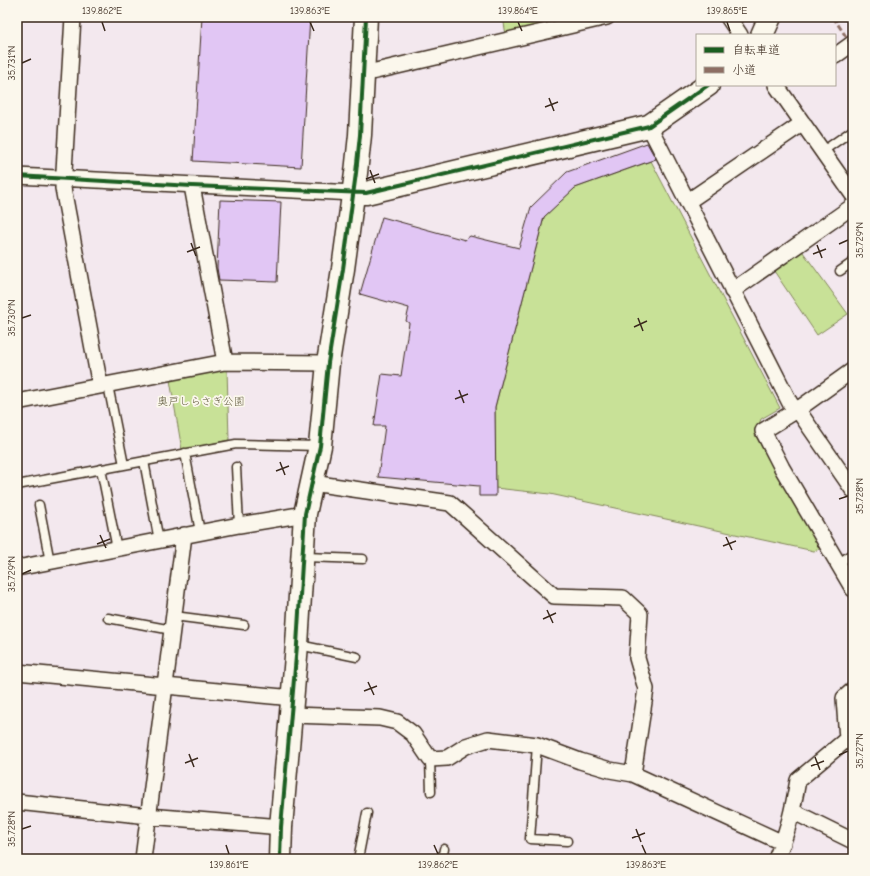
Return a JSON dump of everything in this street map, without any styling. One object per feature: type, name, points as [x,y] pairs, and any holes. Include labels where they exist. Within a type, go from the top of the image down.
[{"type":"street","points":[[73,17],[63,188],[104,385]]},
{"type":"street","points":[[280,859],[281,827],[297,645],[305,514],[320,446],[328,363],[354,193],[360,135],[366,17]]},
{"type":"street","points":[[363,74],[607,17]]},
{"type":"street","points":[[728,17],[739,34]]},
{"type":"street","points":[[762,34],[770,17]]},
{"type":"street","points":[[836,55],[853,43]]},
{"type":"street","points":[[17,176],[192,186],[366,193],[648,126],[707,86]]},
{"type":"street","points":[[784,88],[803,123],[853,195]]},
{"type":"street","points":[[687,202],[803,123]]},
{"type":"street","points":[[648,126],[790,403],[797,410],[853,490]]},
{"type":"street","points":[[192,186],[225,362]]},
{"type":"street","points":[[732,291],[853,206]]},
{"type":"street","points":[[17,402],[225,362],[328,363]]},
{"type":"street","points":[[853,370],[797,410],[764,431],[782,468],[853,589]]},
{"type":"street","points":[[312,483],[450,503],[554,596],[623,598],[640,614],[637,658],[646,689],[633,774]]},
{"type":"street","points":[[17,568],[200,532],[305,514]]},
{"type":"street","points":[[143,859],[184,535]]},
{"type":"street","points":[[17,672],[165,686],[292,707],[380,718],[397,722],[413,734],[430,760],[447,758],[466,746],[488,739],[537,745],[580,761],[610,770],[633,774],[783,843]]},
{"type":"street","points":[[776,859],[783,843],[792,811],[798,780],[847,739],[844,698],[853,691]]},
{"type":"street","points":[[17,802],[148,816],[281,827]]},
{"type":"street","points":[[792,811],[853,841]]},
{"type":"lane","points":[[823,151],[853,130]]},
{"type":"lane","points":[[840,271],[853,262]]},
{"type":"lane","points":[[104,385],[124,465]]},
{"type":"lane","points":[[17,485],[236,444],[320,446]]},
{"type":"lane","points":[[185,453],[200,532]]},
{"type":"lane","points":[[144,461],[158,541]]},
{"type":"lane","points":[[236,467],[238,525]]},
{"type":"lane","points":[[101,469],[117,549]]},
{"type":"lane","points":[[39,504],[50,562]]},
{"type":"lane","points":[[838,564],[853,553]]},
{"type":"lane","points":[[302,556],[363,559]]},
{"type":"lane","points":[[108,618],[173,623],[244,625]]},
{"type":"lane","points":[[297,645],[357,657]]},
{"type":"lane","points":[[537,745],[530,839],[567,841]]},
{"type":"lane","points":[[430,760],[431,792]]},
{"type":"lane","points":[[358,859],[367,813]]},
{"type":"lane","points":[[442,859],[444,849]]},
{"type":"green space","points":[[503,17],[583,17],[506,35]]},
{"type":"green space","points":[[651,161],[780,408],[761,419],[755,435],[822,548],[814,551],[550,494],[495,488],[495,407],[544,217],[575,188]]},
{"type":"green space","points":[[800,248],[848,314],[817,335],[772,268]]},
{"type":"green space","name":"奥戸しらさぎ公園","points":[[227,369],[229,440],[182,450],[170,380]]},
{"type":"building","points":[[202,17],[310,17],[301,167],[193,161]]},
{"type":"building","points":[[647,143],[656,159],[575,188],[544,217],[495,407],[496,496],[479,496],[479,486],[378,477],[385,426],[374,426],[382,374],[401,376],[409,323],[406,321],[409,308],[360,294],[382,217],[465,240],[470,236],[519,248],[531,207],[567,172]]},
{"type":"building","points":[[220,200],[281,202],[277,282],[219,280],[217,268]]},
{"type":"marked path","points":[[833,17],[853,47]]},
{"type":"cycle path","points":[[280,859],[281,827],[297,645],[305,514],[320,446],[328,363],[356,173],[360,135],[366,17]]},
{"type":"cycle path","points":[[17,176],[192,186],[366,193],[649,126],[707,86]]}]
